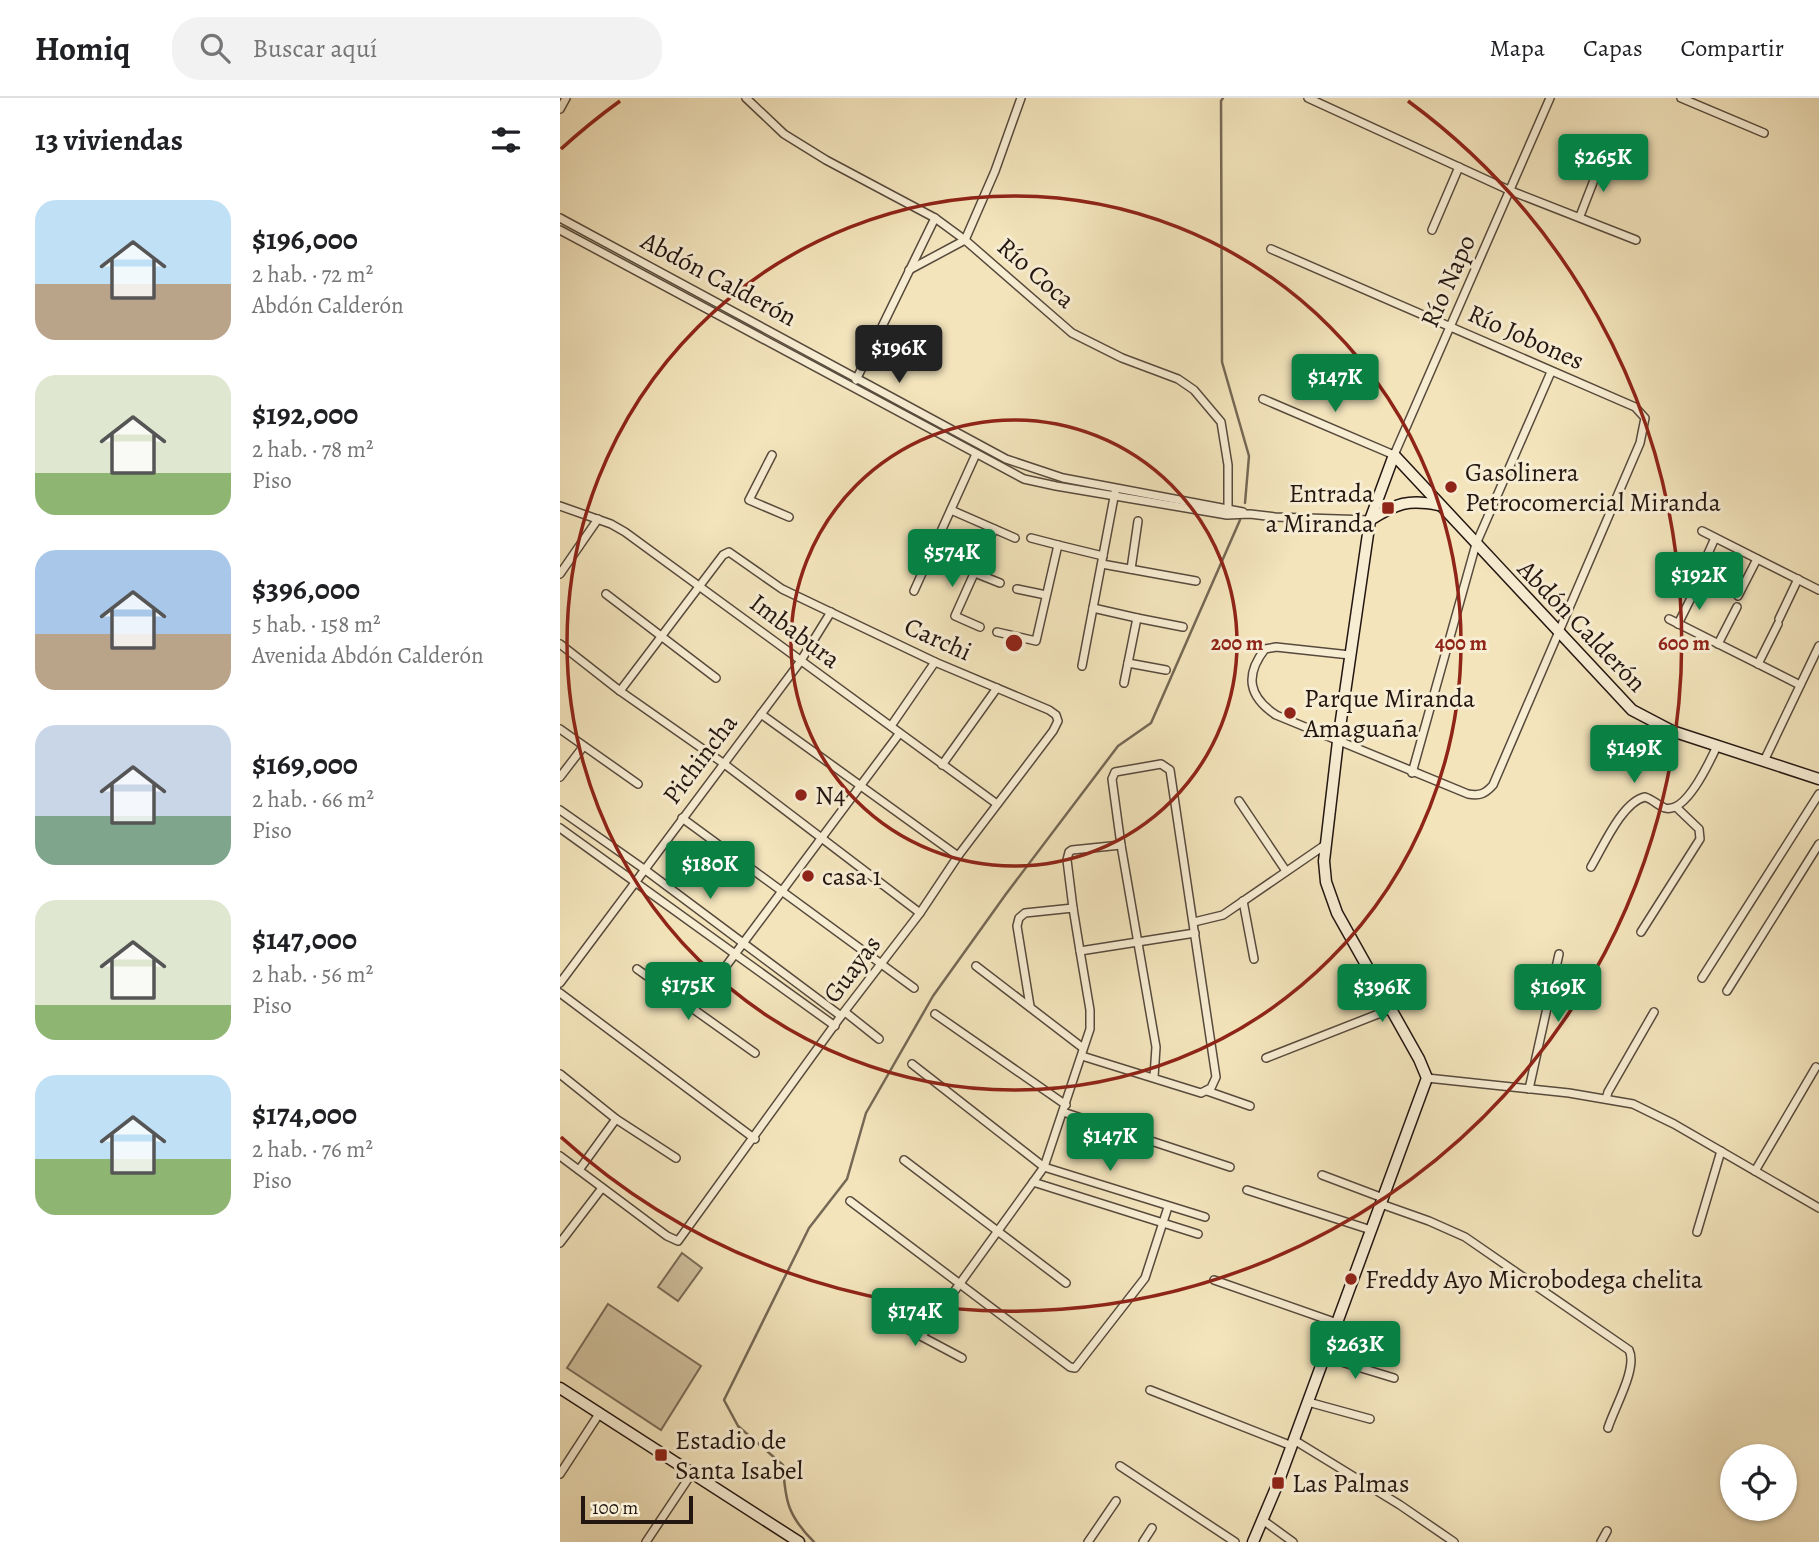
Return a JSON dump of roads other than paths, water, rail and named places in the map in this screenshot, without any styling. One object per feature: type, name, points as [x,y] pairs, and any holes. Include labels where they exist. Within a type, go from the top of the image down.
[{"type":"street","points":[[560,109],[566,98]]},
{"type":"street","name":"Río Coca","points":[[746,98],[784,134],[826,160],[935,218],[965,240],[1072,333],[1122,358],[1169,375],[1195,390],[1221,422],[1228,465],[1228,511]]},
{"type":"street","points":[[909,270],[965,240],[995,171],[1021,98]]},
{"type":"street","points":[[1308,98],[1511,191],[1636,240]]},
{"type":"street","name":"Río Napo","points":[[1427,1078],[1424,1068],[1337,913],[1326,882],[1325,845],[1338,741],[1370,520],[1394,456],[1550,98]]},
{"type":"street","points":[[1681,98],[1764,132]]},
{"type":"street","points":[[1580,216],[1601,162]]},
{"type":"street","points":[[1432,230],[1459,167]]},
{"type":"street","name":"Abdón Calderón","points":[[560,218],[1006,459],[1063,478],[1228,511]]},
{"type":"street","points":[[852,386],[935,218]]},
{"type":"street","name":"Abdón Calderón","points":[[560,230],[1024,479],[1115,496],[1275,517],[1370,520]]},
{"type":"street","name":"Río Jobones","points":[[1271,249],[1635,407],[1645,418],[1640,443],[1558,632]]},
{"type":"street","points":[[1412,772],[1476,544],[1551,372]]},
{"type":"street","points":[[1263,399],[1394,456]]},
{"type":"street","points":[[914,591],[976,454]]},
{"type":"street","points":[[772,456],[749,499],[789,517]]},
{"type":"street","name":"Abdón Calderón","points":[[1394,456],[1411,471],[1440,506],[1632,710],[1668,729],[1819,779]]},
{"type":"street","points":[[1082,666],[1116,488]]},
{"type":"street","points":[[1370,520],[1397,503],[1419,501],[1440,506]]},
{"type":"street","name":"Imbabura","points":[[560,506],[625,532],[997,804]]},
{"type":"street","points":[[951,510],[1015,538]]},
{"type":"street","points":[[560,574],[598,519]]},
{"type":"street","points":[[1131,569],[1138,522]]},
{"type":"street","points":[[980,627],[956,616],[994,529]]},
{"type":"street","points":[[1702,531],[1819,590]]},
{"type":"street","points":[[1031,538],[1131,569],[1196,581]]},
{"type":"street","points":[[1697,578],[1715,538]]},
{"type":"street","points":[[998,632],[1036,641],[1058,545]]},
{"type":"street","name":"Carchi","points":[[700,585],[723,555],[729,552],[782,589],[935,662],[1049,710],[1056,715],[1058,721]]},
{"type":"street","points":[[1738,596],[1757,559]]},
{"type":"street","points":[[975,573],[1000,583]]},
{"type":"street","points":[[1758,664],[1798,579]]},
{"type":"street","points":[[620,691],[700,585]]},
{"type":"street","points":[[1678,624],[1696,588]]},
{"type":"street","points":[[1017,589],[1046,595]]},
{"type":"street","points":[[606,594],[716,678]]},
{"type":"street","points":[[1718,644],[1737,607]]},
{"type":"street","points":[[1093,608],[1183,627]]},
{"type":"street","name":"Pichincha","points":[[560,983],[800,662],[831,612]]},
{"type":"street","points":[[1124,682],[1138,618]]},
{"type":"street","points":[[1669,619],[1800,685]]},
{"type":"street","points":[[1350,655],[1276,647],[1265,649],[1253,673],[1253,690],[1260,704],[1276,715],[1412,772],[1478,796],[1493,785],[1558,632]]},
{"type":"street","points":[[560,644],[620,691],[723,763],[819,840],[920,913]]},
{"type":"street","points":[[1764,761],[1819,646]]},
{"type":"street","points":[[891,726],[935,662]]},
{"type":"street","points":[[1128,663],[1166,670]]},
{"type":"street","points":[[942,765],[997,688]]},
{"type":"street","points":[[761,714],[958,856]]},
{"type":"street","name":"Guayas","points":[[602,1188],[667,1236],[678,1241],[1058,721]]},
{"type":"street","points":[[560,729],[638,784]]},
{"type":"street","points":[[694,1009],[899,734]]},
{"type":"street","points":[[1591,867],[1627,807],[1645,796],[1665,808],[1676,807],[1694,789],[1717,746]]},
{"type":"street","points":[[560,778],[583,747]]},
{"type":"street","points":[[976,966],[1030,1006],[1082,1052],[1154,1077],[1201,1093],[1207,1091],[1214,1082],[1216,1070],[1170,770],[1166,766],[1161,764],[1115,772],[1112,779],[1156,1047],[1154,1077]]},
{"type":"street","points":[[1702,978],[1819,794]]},
{"type":"street","points":[[1239,801],[1286,871]]},
{"type":"street","points":[[1641,932],[1700,839],[1699,829],[1676,807]]},
{"type":"street","points":[[560,810],[743,944],[879,1039]]},
{"type":"street","points":[[682,818],[914,988]]},
{"type":"street","points":[[560,828],[835,1026]]},
{"type":"street","points":[[1727,991],[1819,844]]},
{"type":"street","points":[[922,1336],[1044,1167],[1091,1021],[1067,860],[1072,849],[1121,845]]},
{"type":"street","points":[[1194,922],[1223,915],[1325,845]]},
{"type":"street","points":[[1242,901],[1254,960]]},
{"type":"street","points":[[1030,1006],[1017,926],[1019,918],[1029,912],[1073,908]]},
{"type":"street","points":[[1080,951],[1195,933]]},
{"type":"street","points":[[1529,1088],[1559,954]]},
{"type":"street","points":[[637,969],[755,1054]]},
{"type":"street","points":[[560,993],[755,1139]]},
{"type":"street","points":[[1266,1058],[1391,1009]]},
{"type":"street","points":[[1606,1099],[1654,1012]]},
{"type":"street","points":[[935,1013],[1065,1108],[1230,1167]]},
{"type":"street","points":[[912,1064],[1044,1167],[1205,1217]]},
{"type":"street","points":[[1755,1171],[1816,1067]]},
{"type":"street","points":[[560,1074],[616,1119],[676,1158]]},
{"type":"street","points":[[1253,1542],[1264,1521],[1427,1078],[1529,1088],[1633,1104],[1819,1208]]},
{"type":"street","points":[[1207,1091],[1250,1106]]},
{"type":"street","points":[[579,1170],[616,1119]]},
{"type":"street","points":[[1697,1232],[1721,1151]]},
{"type":"street","points":[[560,1156],[602,1188],[560,1243]]},
{"type":"street","points":[[904,1160],[1066,1283]]},
{"type":"street","points":[[1322,1175],[1465,1237],[1629,1350],[1633,1358],[1627,1381],[1614,1407],[1608,1428]]},
{"type":"street","points":[[1033,1182],[1198,1234]]},
{"type":"street","points":[[1247,1190],[1371,1230]]},
{"type":"street","points":[[850,1201],[1070,1367],[1075,1368],[1145,1278],[1168,1207]]},
{"type":"street","points":[[1214,1280],[1337,1324]]},
{"type":"street","points":[[881,1315],[962,1358]]},
{"type":"street","points":[[1325,1357],[1394,1378]]},
{"type":"street","points":[[560,1388],[799,1542]]},
{"type":"street","points":[[1150,1390],[1293,1443],[1454,1542]]},
{"type":"street","points":[[1308,1402],[1370,1419]]},
{"type":"street","points":[[560,1474],[599,1414]]},
{"type":"street","points":[[1120,1466],[1235,1542]]},
{"type":"street","points":[[646,1542],[692,1473]]},
{"type":"street","points":[[1088,1542],[1116,1501]]},
{"type":"street","points":[[1264,1521],[1293,1542]]},
{"type":"street","points":[[1143,1542],[1152,1528]]},
{"type":"street","points":[[1601,1542],[1607,1531]]},
{"type":"waterway","points":[[1223,98],[1222,362],[1249,456],[1245,503]]},
{"type":"waterway","points":[[814,1542],[793,1516],[785,1489],[783,1465],[738,1426],[724,1400],[809,1228],[847,1179],[866,1113],[933,996],[1118,746],[1151,723],[1240,520]]},
{"type":"place","name":"Gasolinera Petrocomercial Miranda","points":[[1451,487]]},
{"type":"place","name":"Entrada a Miranda","points":[[1388,508]]},
{"type":"place","name":"Parque Miranda Amaguaña","points":[[1290,713]]},
{"type":"place","name":"N4","points":[[801,795]]},
{"type":"place","name":"casa 1","points":[[808,876]]},
{"type":"place","name":"Freddy Ayo Microbodega chelita","points":[[1351,1279]]},
{"type":"place","name":"Estadio de Santa Isabel","points":[[661,1455]]},
{"type":"place","name":"Las Palmas","points":[[1278,1483]]}]
